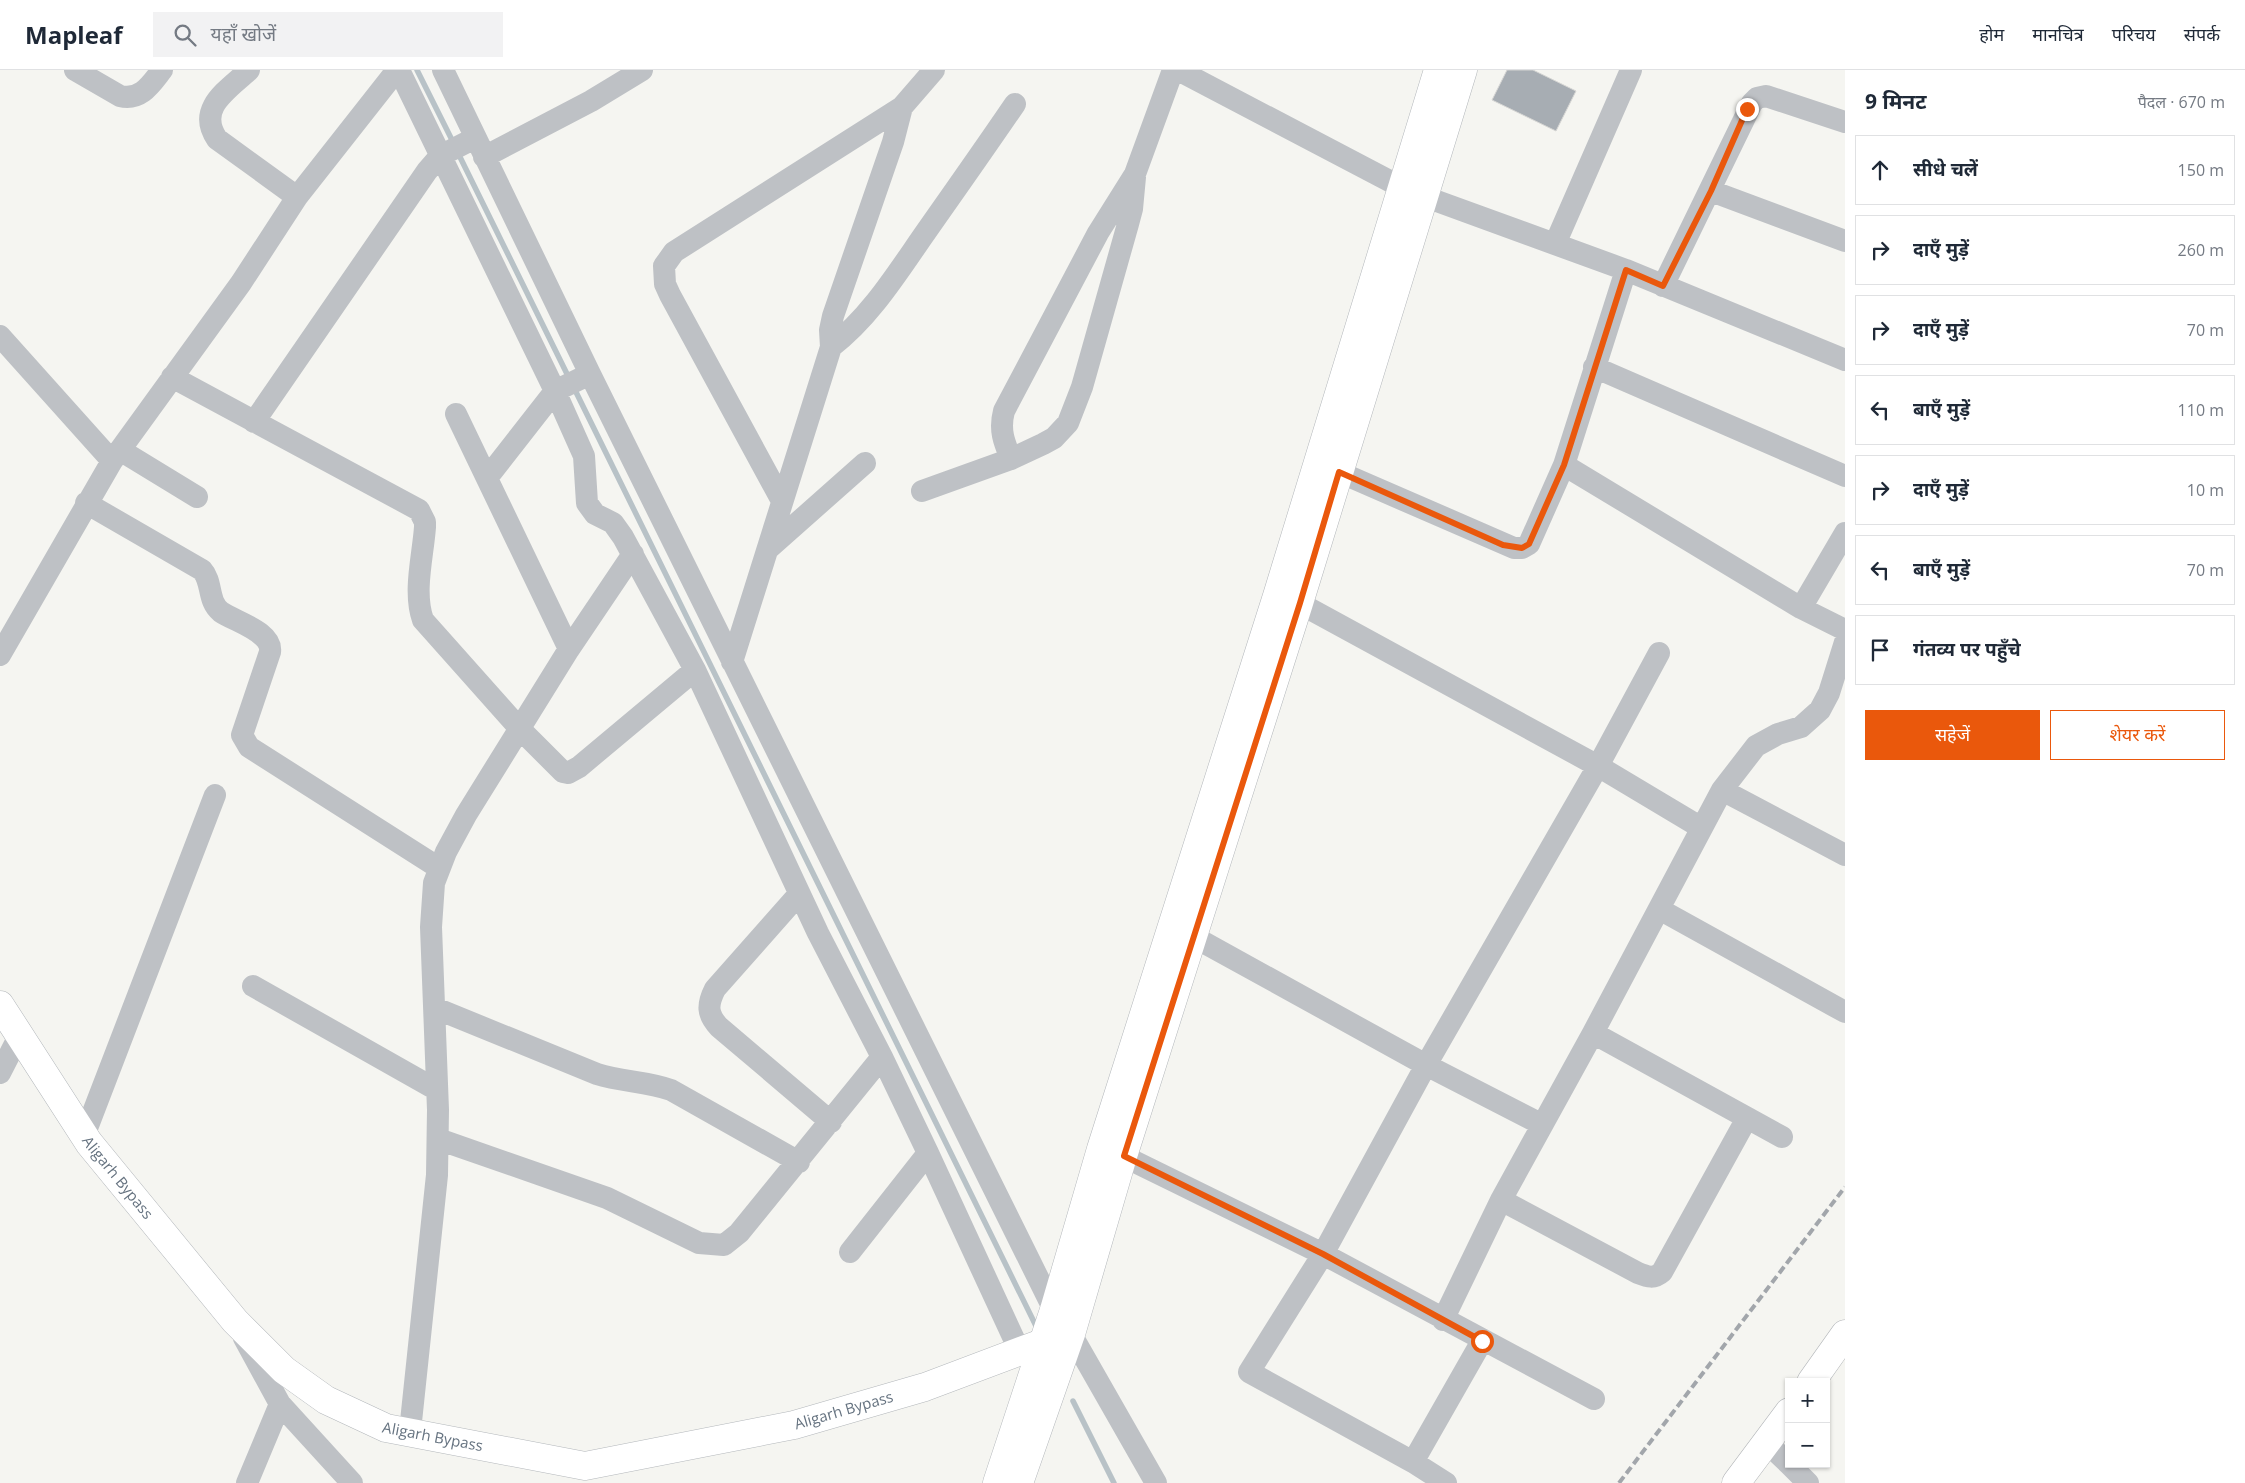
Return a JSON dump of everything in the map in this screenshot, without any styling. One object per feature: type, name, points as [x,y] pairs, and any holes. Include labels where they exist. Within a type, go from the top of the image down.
[{"type":"main road","points":[[997,1483],[1049,1341],[1124,1156],[1300,603],[1339,472],[1412,191],[1438,70]]},
{"type":"main road","points":[[1019,1483],[1054,1310],[1104,1140],[1277,596],[1412,191],[1463,70]]},
{"type":"main road","name":"Aligarh Bypass","points":[[0,1005],[84,1136],[235,1321],[284,1370],[326,1400],[386,1428],[585,1466],[794,1425],[925,1387],[1049,1341]]},
{"type":"main road","points":[[1813,1378],[1845,1334]]},
{"type":"main road","points":[[1736,1483],[1785,1417]]},
{"type":"street","points":[[75,70],[120,96],[129,98],[145,91],[162,70]]},
{"type":"street","points":[[249,70],[215,104],[209,120],[211,130],[217,139],[297,197]]},
{"type":"street","points":[[0,655],[86,503],[116,455],[241,283],[297,197],[398,70],[462,150],[572,383],[586,462],[585,492],[587,503],[595,514],[612,523],[633,554],[694,670],[800,894],[928,1153],[1049,1341],[1156,1483]]},
{"type":"street","points":[[443,70],[462,150],[572,383],[732,662],[1054,1310]]},
{"type":"street","points":[[254,422],[427,171],[462,150],[591,101],[642,70]]},
{"type":"street","points":[[782,500],[670,295],[665,284],[664,266],[674,252],[902,107],[934,70]]},
{"type":"street","points":[[1011,459],[1001,435],[1000,427],[1004,411],[1098,233],[1135,174],[1173,70]]},
{"type":"street","points":[[1178,70],[1412,191],[1626,270],[1845,360]]},
{"type":"street","points":[[1554,244],[1631,70]]},
{"type":"street","points":[[1663,286],[1711,191],[1747,109],[1757,98],[1766,96],[1779,98],[1845,122]]},
{"type":"street","points":[[831,348],[848,334],[909,257],[1015,104]]},
{"type":"street","points":[[732,662],[831,348],[830,330],[833,316],[893,142],[902,107]]},
{"type":"street","points":[[922,491],[1011,459],[1054,438],[1068,423],[1073,413],[1128,224],[1132,209],[1135,174]]},
{"type":"street","points":[[1711,191],[1845,241]]},
{"type":"street","points":[[1339,472],[1503,545],[1522,548],[1529,544],[1564,465],[1626,270]]},
{"type":"street","points":[[0,336],[116,455],[197,498]]},
{"type":"street","points":[[1594,367],[1845,476]]},
{"type":"street","points":[[172,377],[418,510],[425,522],[419,593],[419,609],[423,620],[557,767],[568,773],[579,767],[694,670]]},
{"type":"street","points":[[487,478],[572,383]]},
{"type":"street","points":[[456,414],[569,649]]},
{"type":"street","points":[[767,549],[865,462]]},
{"type":"street","points":[[1564,465],[1801,608],[1845,630]]},
{"type":"street","points":[[86,503],[202,570],[209,582],[212,600],[221,612],[266,638],[271,647],[270,652],[242,735],[249,747],[439,868]]},
{"type":"street","points":[[1801,608],[1845,533]]},
{"type":"street","points":[[410,1432],[434,1215],[438,1139],[431,927],[434,884],[439,868],[466,815],[569,649],[633,554]]},
{"type":"street","points":[[1300,603],[1598,766],[1700,827]]},
{"type":"street","points":[[1443,1320],[1501,1200],[1541,1124],[1594,1033],[1700,827],[1722,790],[1756,746],[1778,734],[1801,727],[1820,710],[1830,693],[1845,642]]},
{"type":"street","points":[[1446,1483],[1412,1462],[1249,1372],[1323,1254],[1426,1065],[1598,766],[1659,653]]},
{"type":"street","points":[[1722,790],[1845,855]]},
{"type":"street","points":[[84,1136],[215,795]]},
{"type":"street","points":[[800,894],[715,989],[709,1001],[709,1011],[711,1018],[719,1027],[831,1122]]},
{"type":"street","points":[[1659,909],[1845,1012]]},
{"type":"street","points":[[1194,936],[1426,1065],[1541,1124]]},
{"type":"street","points":[[253,986],[437,1090]]},
{"type":"street","points":[[435,1008],[597,1074],[624,1082],[658,1085],[671,1090],[799,1162]]},
{"type":"street","points":[[1594,1033],[1782,1137]]},
{"type":"street","points":[[0,1073],[19,1036]]},
{"type":"street","points":[[438,1139],[607,1198],[699,1243],[710,1246],[724,1245],[732,1241],[799,1162],[882,1058]]},
{"type":"street","points":[[1501,1200],[1638,1273],[1648,1277],[1657,1277],[1662,1272],[1747,1118]]},
{"type":"street","points":[[850,1252],[928,1153]]},
{"type":"street","points":[[1124,1156],[1323,1254],[1482,1341],[1594,1399]]},
{"type":"street","points":[[235,1321],[280,1404],[352,1483]]},
{"type":"street","points":[[1412,1462],[1482,1341]]},
{"type":"street","points":[[247,1483],[280,1404]]},
{"type":"street","points":[[1767,1442],[1785,1460]]},
{"type":"street","points":[[1793,1468],[1808,1483]]},
{"type":"building","points":[[1507,70],[1533,70],[1576,91],[1556,131],[1492,100]]},
{"type":"waterway","points":[[417,70],[454,144]]},
{"type":"waterway","points":[[458,153],[570,380]]},
{"type":"waterway","points":[[574,388],[1037,1328]]},
{"type":"waterway","points":[[1073,1401],[1114,1483]]},
{"type":"railway","points":[[1619,1483],[1845,1187]]},
{"type":"route","points":[[1482,1341],[1323,1254],[1124,1156],[1300,603],[1339,472],[1503,545],[1522,548],[1529,544],[1564,465],[1626,270],[1663,286],[1711,191],[1747,109]]}]
